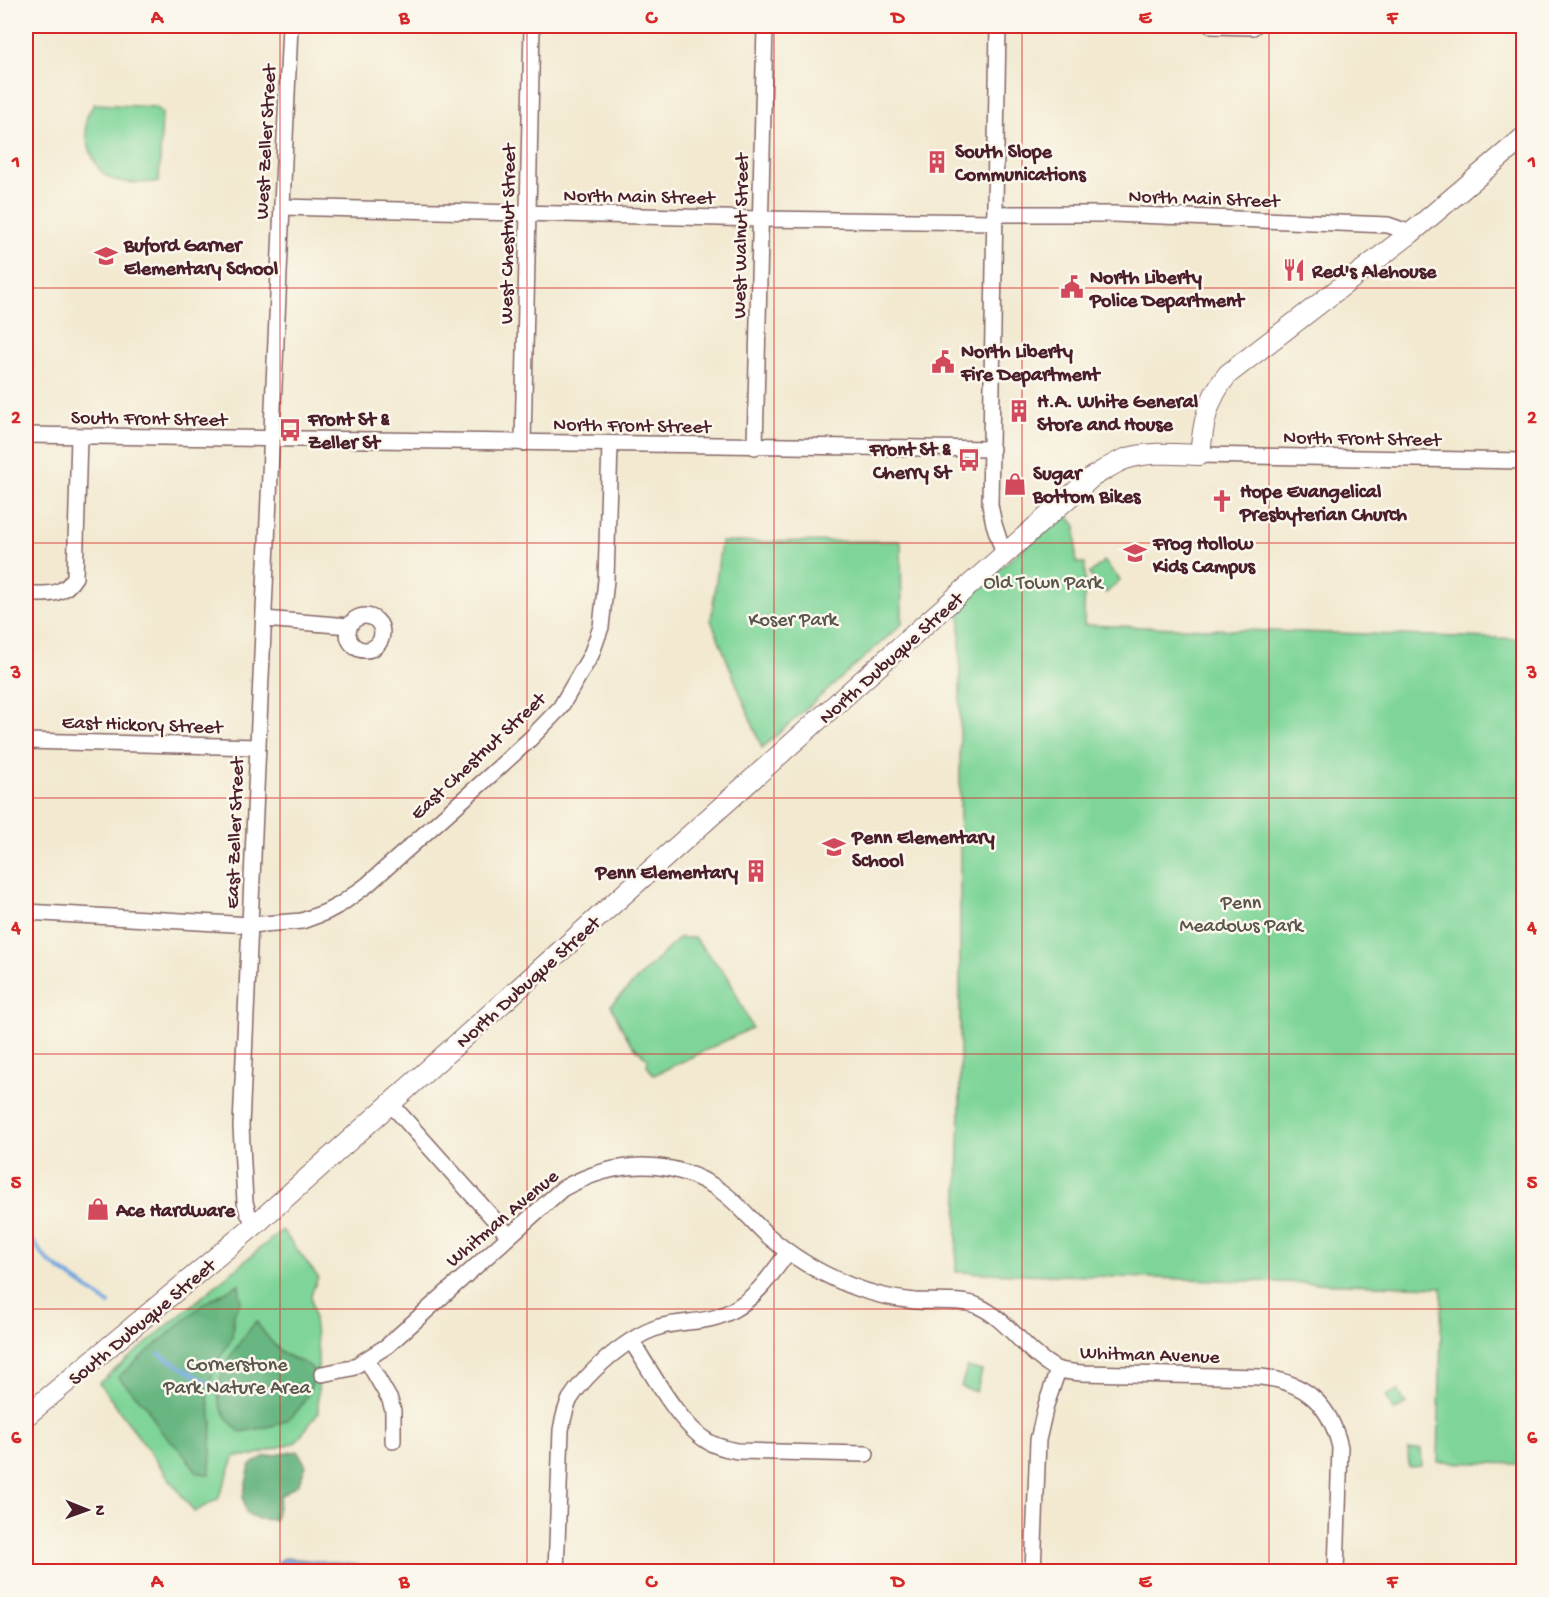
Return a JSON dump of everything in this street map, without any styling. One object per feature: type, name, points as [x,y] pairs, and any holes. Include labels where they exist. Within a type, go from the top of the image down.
[{"type":"main road","points":[[1200,455],[1208,405],[1218,386],[1228,374],[1411,233],[1524,137]]},
{"type":"main road","name":"North Dubuque Street","points":[[256,1224],[1092,477],[1124,459],[1148,455],[1200,455]]},
{"type":"main road","name":"South Dubuque Street","points":[[26,1416],[256,1224]]},
{"type":"street","name":"West Zeller Street","points":[[272,440],[290,26]]},
{"type":"street","name":"West Chestnut Street","points":[[523,443],[532,26]]},
{"type":"street","name":"West Walnut Street","points":[[755,447],[765,26]]},
{"type":"street","points":[[998,26],[990,505],[1004,555]]},
{"type":"street","points":[[1212,26],[1253,27]]},
{"type":"street","name":"North Main Street","points":[[282,207],[760,219],[995,218],[1113,214],[1388,225],[1411,233]]},
{"type":"street","name":"South Front Street","points":[[26,435],[272,440]]},
{"type":"street","points":[[26,594],[52,594],[64,591],[75,577],[79,437]]},
{"type":"street","name":"North Front Street","points":[[272,440],[992,449]]},
{"type":"street","name":"East Zeller Street","points":[[256,1224],[248,1213],[245,1202],[241,1126],[272,440]]},
{"type":"street","name":"East Chestnut Street","points":[[26,912],[250,925],[302,921],[341,904],[367,885],[530,739],[560,708],[591,655],[601,627],[606,580],[610,444]]},
{"type":"street","name":"North Front Street","points":[[1200,455],[1524,461]]},
{"type":"street","points":[[264,619],[349,626]]},
{"type":"street","name":"East Hickory Street","points":[[26,741],[258,747]]},
{"type":"street","points":[[391,1104],[509,1236]]},
{"type":"street","name":"Whitman Avenue","points":[[322,1374],[352,1368],[387,1346],[562,1189],[581,1179],[618,1167],[661,1167],[682,1172],[712,1186],[736,1203],[788,1252],[830,1277],[874,1293],[915,1301],[975,1304],[992,1313],[1032,1353],[1058,1370],[1082,1373],[1261,1377],[1281,1379],[1299,1386],[1310,1394],[1329,1415],[1335,1427],[1340,1448],[1336,1572]]},
{"type":"street","points":[[556,1572],[561,1430],[566,1408],[587,1378],[609,1358],[660,1327],[700,1322],[730,1311],[757,1292],[788,1252]]},
{"type":"street","points":[[632,1342],[682,1419],[708,1442],[723,1449],[737,1451],[866,1454]]},
{"type":"street","points":[[367,1360],[390,1400],[393,1411],[393,1442]]},
{"type":"street","points":[[1033,1572],[1038,1440],[1046,1405],[1058,1370]]},
{"type":"green space","points":[[94,104],[155,107],[162,113],[159,182],[118,181],[100,169],[91,152],[86,133],[87,117]]},
{"type":"green space","points":[[26,333],[31,335],[32,372],[26,372]]},
{"type":"green space","name":"Penn Meadows Park","points":[[1064,511],[1076,526],[1076,563],[1085,563],[1084,625],[1523,639],[1523,1464],[1438,1462],[1442,1287],[956,1272],[960,1105],[960,605]]},
{"type":"green space","name":"Koser Park","points":[[901,541],[902,624],[762,748],[711,620],[721,542]]},
{"type":"green space","points":[[1104,561],[1120,580],[1106,593],[1089,574]]},
{"type":"green space","points":[[679,938],[694,938],[728,977],[752,1028],[654,1075],[647,1066],[648,1059],[630,1041],[611,1005]]},
{"type":"green space","name":"Cornerstone Park Nature Area","points":[[282,1230],[318,1277],[311,1295],[318,1353],[318,1413],[296,1442],[251,1456],[235,1456],[218,1499],[194,1512],[99,1383]]},
{"type":"green space","points":[[239,1284],[241,1301],[234,1314],[232,1338],[216,1364],[207,1393],[212,1422],[210,1474],[198,1473],[180,1450],[162,1433],[146,1406],[118,1377],[203,1304]]},
{"type":"green space","points":[[256,1321],[279,1349],[288,1356],[307,1364],[316,1374],[303,1402],[290,1418],[281,1423],[240,1432],[222,1410],[218,1390],[230,1358]]},
{"type":"green space","points":[[967,1367],[982,1371],[976,1392],[961,1387]]},
{"type":"green space","points":[[1398,1390],[1406,1404],[1394,1411],[1386,1396]]},
{"type":"green space","points":[[1421,1449],[1422,1466],[1409,1467],[1408,1450]]},
{"type":"green space","points":[[298,1451],[306,1466],[298,1484],[280,1496],[275,1520],[258,1519],[246,1513],[243,1497],[250,1466],[263,1457]]},
{"type":"water","points":[[285,1558],[427,1571],[278,1571],[279,1561]]},
{"type":"waterway","points":[[26,1233],[48,1261],[109,1304]]},
{"type":"waterway","points":[[159,1354],[213,1386],[274,1390]]},
{"type":"place","name":"South Slope Communications","points":[[937,162]]},
{"type":"place","name":"Buford Garner Elementary School","points":[[106,256]]},
{"type":"place","name":"Red's Alehouse","points":[[1294,270]]},
{"type":"place","name":"North Liberty Police Department","points":[[1072,287]]},
{"type":"place","name":"North Liberty Fire Department","points":[[943,362]]},
{"type":"place","name":"H.A. White General Store and House","points":[[1019,411]]},
{"type":"place","name":"Front St & Zeller St","points":[[290,430]]},
{"type":"place","name":"Front St & Cherry St","points":[[969,460]]},
{"type":"place","name":"Sugar Bottom Bikes","points":[[1015,484]]},
{"type":"place","name":"Hope Evangelical Presbyterian Church","points":[[1222,501]]},
{"type":"place","name":"Frog Hollow Kids Campus","points":[[1135,553]]},
{"type":"place","name":"Penn Elementary School","points":[[834,847]]},
{"type":"place","name":"Penn Elementary","points":[[756,871]]},
{"type":"place","name":"Ace Hardware","points":[[98,1209]]},
{"type":"park label","name":"Old Town Park","points":[[1043,581]]}]
